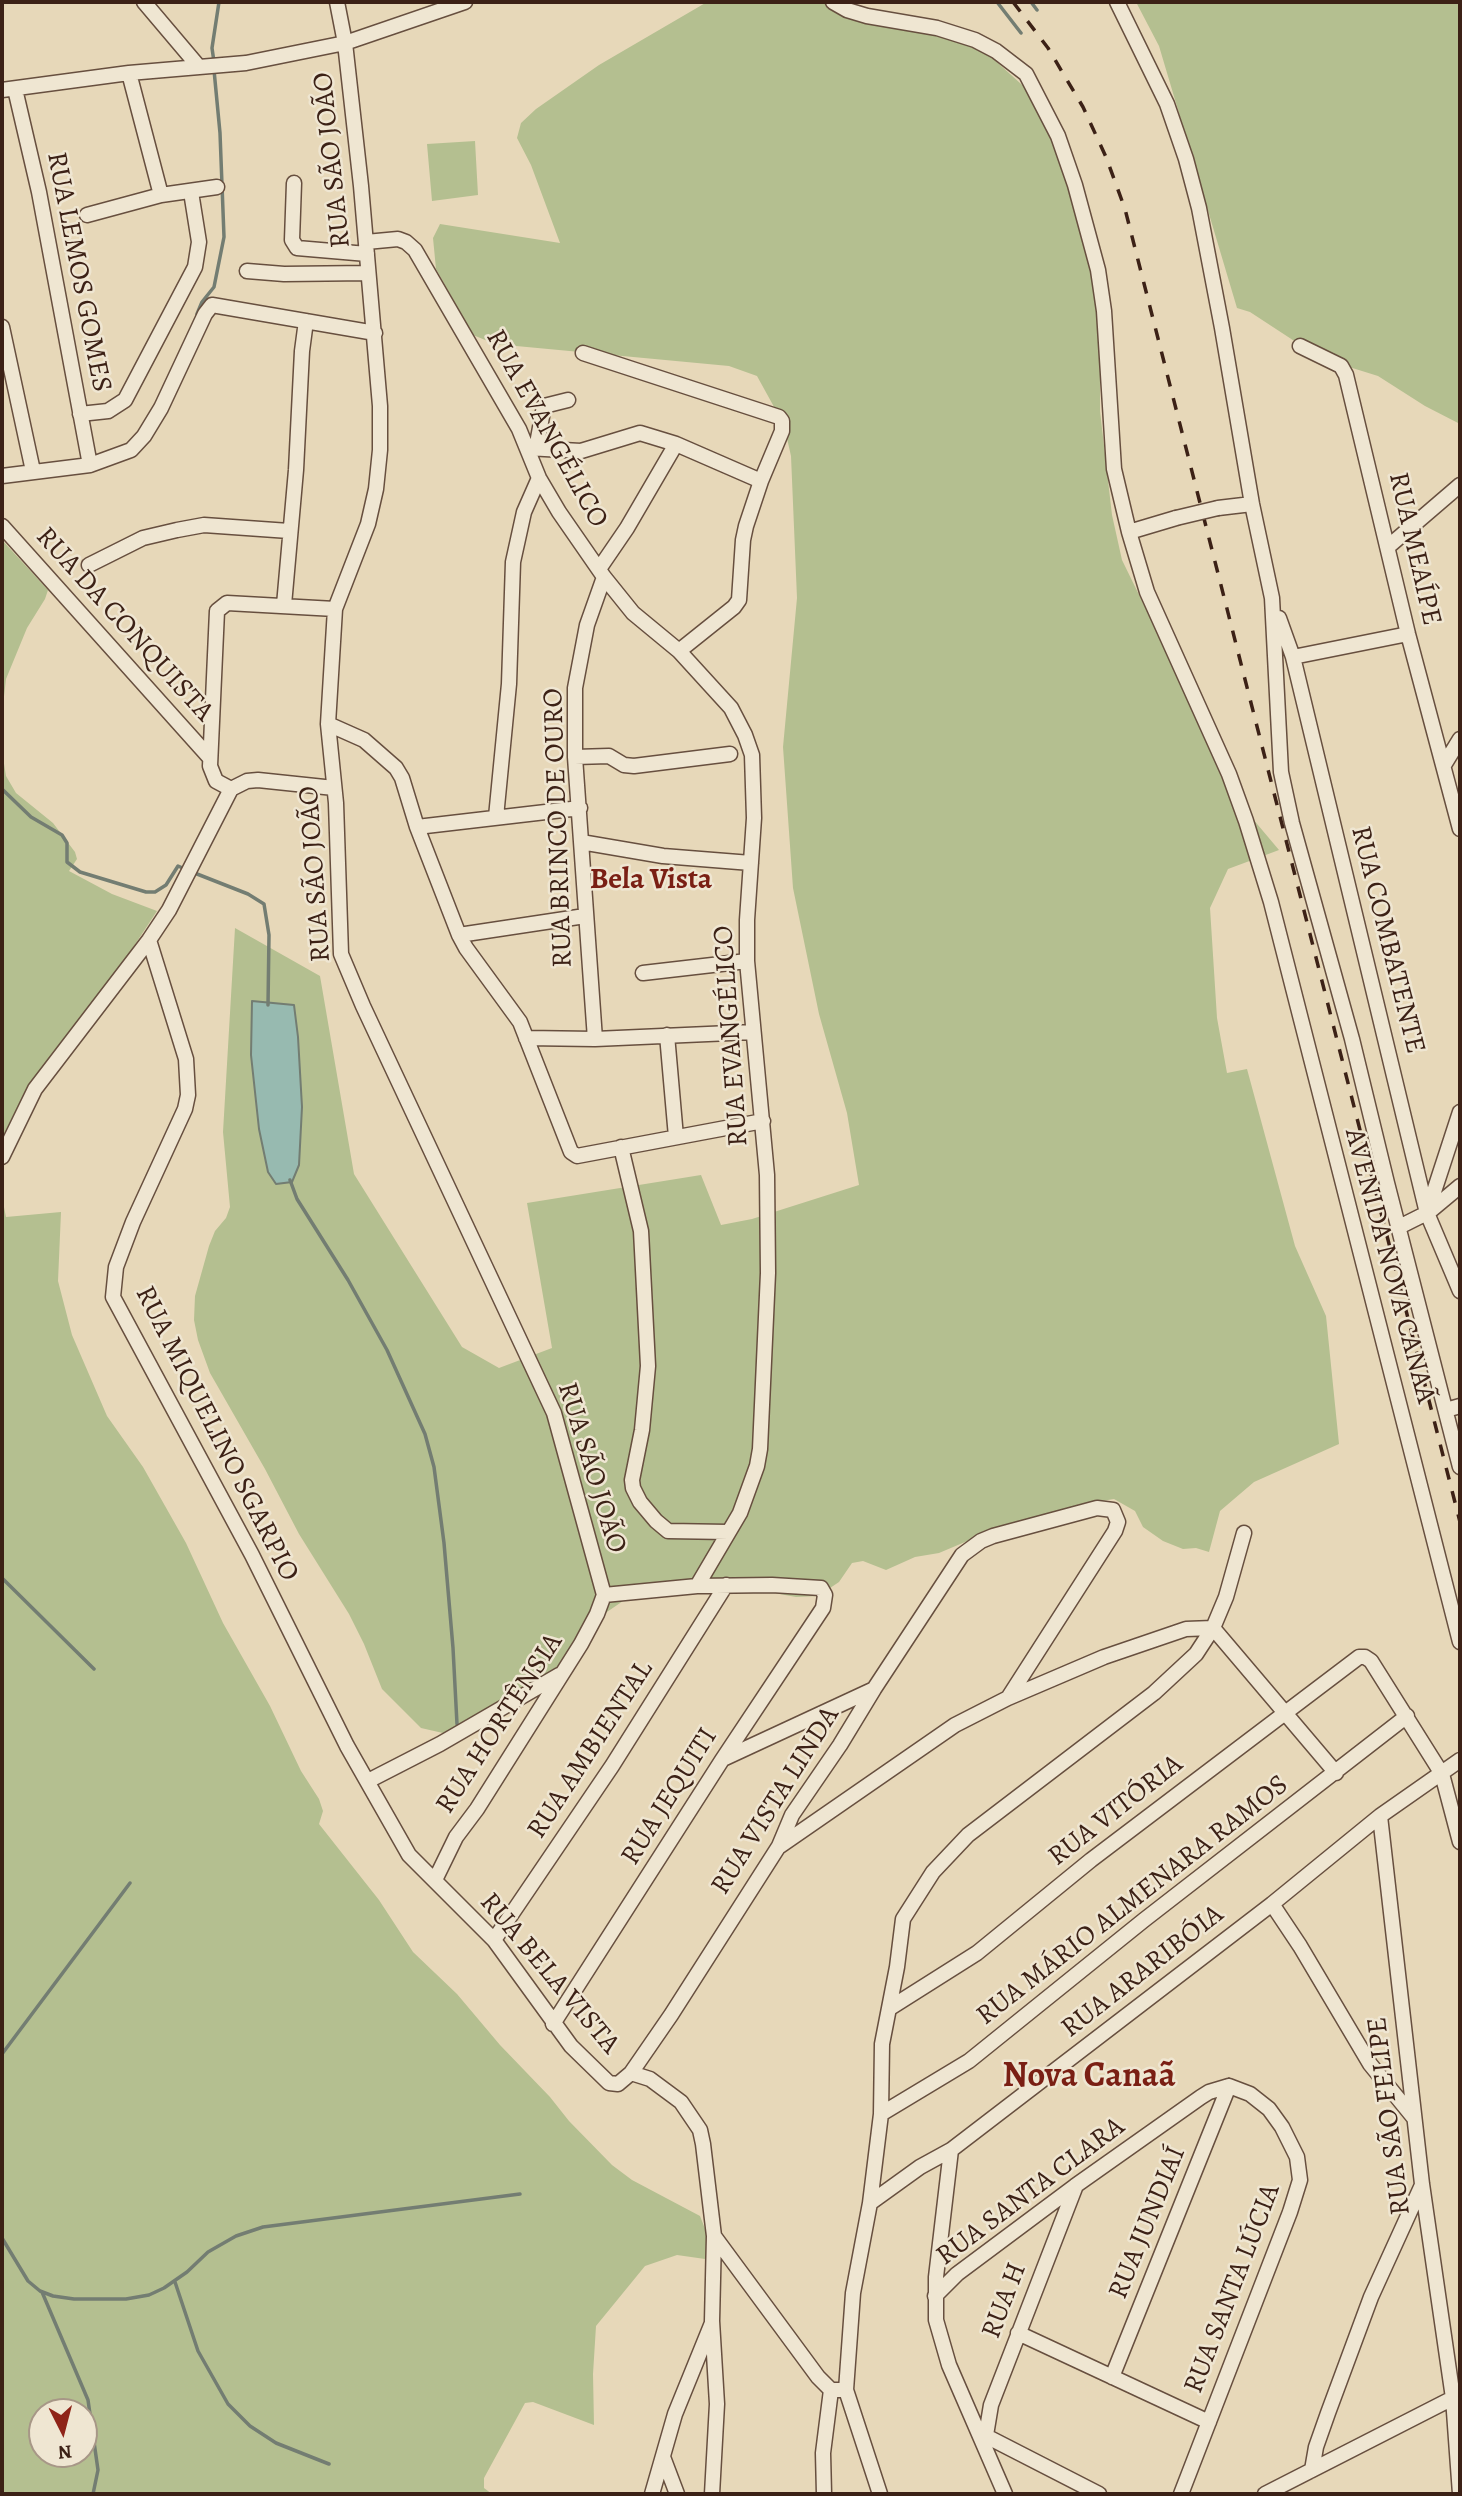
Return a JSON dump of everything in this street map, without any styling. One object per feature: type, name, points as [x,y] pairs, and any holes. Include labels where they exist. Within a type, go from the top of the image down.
[{"type":"street","points":[[144,2],[200,67]]},
{"type":"street","name":"RUA SÃO JOÃO","points":[[337,2],[345,43],[367,248],[380,406],[380,450],[376,488],[368,524],[335,609],[328,724],[334,788],[341,954],[345,968],[554,1413],[604,1595]]},
{"type":"street","points":[[8,90],[129,73],[246,63],[345,43],[465,2]]},
{"type":"street","name":"AVENIDA NOVA CANAÃ","points":[[833,2],[867,16],[937,29],[975,40],[996,51],[1026,74],[1058,136],[1098,270],[1104,311],[1114,470],[1129,532],[1147,592],[1229,774],[1271,902],[1460,1642]]},
{"type":"street","points":[[1117,2],[1167,104],[1199,208],[1251,504],[1272,598],[1282,772],[1292,823],[1352,1039],[1399,1227],[1453,1408],[1460,1467]]},
{"type":"street","points":[[129,73],[161,195]]},
{"type":"street","name":"RUA LEMOS GOMES","points":[[8,90],[39,192],[90,465]]},
{"type":"street","name":"RUA EVANGÉLICO","points":[[294,183],[292,240],[297,248],[367,248],[398,239],[415,250],[532,448],[539,478],[559,512],[633,612],[679,650],[731,708],[745,734],[752,755],[754,818],[747,961],[767,1175],[768,1273],[760,1449],[749,1493],[740,1513],[697,1586]]},
{"type":"street","points":[[87,215],[161,195],[217,187]]},
{"type":"street","points":[[80,414],[108,411],[125,400],[195,267],[199,242],[191,192]]},
{"type":"street","name":"RUA SÃO JOÃO","points":[[247,271],[284,274],[368,272]]},
{"type":"street","points":[[2,476],[90,465],[131,450],[144,436],[161,408],[205,314],[212,305],[374,333]]},
{"type":"street","points":[[284,605],[306,321]]},
{"type":"street","points":[[2,327],[33,471]]},
{"type":"street","name":"RUA MEAÍPE","points":[[1300,346],[1344,369],[1389,546],[1408,634],[1460,829]]},
{"type":"street","points":[[583,353],[779,417],[783,425],[761,481],[743,540],[739,600],[734,607],[679,650]]},
{"type":"street","points":[[568,400],[544,407],[532,448],[581,451],[640,433],[676,444],[761,481]]},
{"type":"street","name":"RUA BRINCO DE OURO","points":[[595,1039],[575,757],[575,688],[581,650],[602,573],[676,444]]},
{"type":"street","points":[[496,817],[509,684],[513,562],[524,512],[539,478]]},
{"type":"street","points":[[1389,546],[1460,485]]},
{"type":"street","points":[[1129,532],[1218,508],[1251,504]]},
{"type":"street","points":[[89,565],[143,538],[204,525],[289,531]]},
{"type":"street","name":"RUA DA CONQUISTA","points":[[2,526],[210,758],[212,774],[216,781],[231,789]]},
{"type":"street","name":"RUA COMBATENTE","points":[[1272,598],[1293,657],[1427,1213],[1460,1291]]},
{"type":"street","points":[[210,758],[217,611],[228,603],[335,609]]},
{"type":"street","points":[[1293,657],[1408,634]]},
{"type":"street","points":[[328,724],[364,740],[397,768],[417,827],[460,935],[466,948],[512,1010],[526,1038],[568,1148],[577,1156],[762,1121]]},
{"type":"street","points":[[1444,765],[1460,739]]},
{"type":"street","points":[[575,757],[609,756],[624,765],[634,766],[730,754]]},
{"type":"street","points":[[2,1157],[34,1089],[149,940],[176,898],[231,789],[247,781],[258,780],[334,788]]},
{"type":"street","points":[[417,827],[580,808]]},
{"type":"street","points":[[581,842],[663,856],[751,863]]},
{"type":"street","points":[[460,935],[585,916]]},
{"type":"street","name":"RUA MIQUELINO SGARPIO","points":[[149,940],[186,1059],[188,1095],[185,1109],[133,1222],[116,1267],[113,1297],[253,1555],[347,1746],[368,1781]]},
{"type":"street","points":[[643,973],[747,961]]},
{"type":"street","points":[[526,1038],[595,1039],[753,1032]]},
{"type":"street","points":[[667,1035],[676,1137]]},
{"type":"street","points":[[1427,1213],[1460,1112]]},
{"type":"street","points":[[621,1147],[641,1231],[648,1366],[633,1488],[640,1502],[668,1531],[728,1532]]},
{"type":"street","points":[[1399,1227],[1427,1213],[1460,1186]]},
{"type":"street","name":"RUA VISTA LINDA","points":[[631,2073],[779,1846],[792,1815],[841,1745],[874,1689],[962,1555],[993,1536],[1097,1508],[1113,1510],[1118,1522],[1115,1531],[1007,1698]]},
{"type":"street","points":[[880,2494],[846,2390],[853,2293],[870,2203],[881,2114],[883,2044],[903,1919],[933,1872],[968,1835],[1154,1693],[1196,1654],[1213,1628],[1226,1597],[1244,1533]]},
{"type":"street","points":[[604,1595],[697,1586],[726,1586]]},
{"type":"street","name":"RUA JEQUITI","points":[[553,2024],[823,1608],[825,1595],[821,1588],[726,1586]]},
{"type":"street","name":"RUA AMBIENTAL","points":[[494,1940],[611,1766],[726,1586]]},
{"type":"street","name":"RUA HORTÊNSIA","points":[[435,1880],[456,1837],[564,1672],[597,1614],[604,1595]]},
{"type":"street","points":[[779,1846],[955,1726],[1007,1698],[1177,1630],[1213,1628]]},
{"type":"street","points":[[1213,1628],[1336,1773]]},
{"type":"street","name":"RUA VITÓRIA","points":[[890,2008],[977,1953],[1091,1860],[1355,1659],[1365,1657],[1371,1661],[1407,1716]]},
{"type":"street","points":[[368,1781],[440,1744],[564,1672]]},
{"type":"street","points":[[722,1760],[874,1689]]},
{"type":"street","points":[[1407,1716],[1441,1774],[1460,1842]]},
{"type":"street","name":"RUA MÁRIO ALMENARA RAMOS","points":[[881,2114],[969,2061],[1144,1920],[1407,1716]]},
{"type":"street","name":"RUA ARARIBÓIA","points":[[870,2203],[951,2150],[1272,1904],[1380,1816],[1460,1760]]},
{"type":"street","name":"RUA BELA VISTA","points":[[368,1781],[409,1855],[494,1940],[571,2046],[609,2083],[618,2084],[631,2073],[650,2079],[681,2102],[700,2130],[709,2182],[714,2236],[712,2321],[718,2404],[712,2494]]},
{"type":"street","name":"RUA SÃO FELIPE","points":[[1380,1816],[1422,2184],[1456,2393],[1460,2494]]},
{"type":"street","points":[[1272,1904],[1370,2064],[1414,2118]]},
{"type":"street","name":"RUA SANTA CLARA","points":[[935,2296],[957,2274],[1075,2186],[1209,2092],[1229,2087]]},
{"type":"street","name":"RUA JUNDIAÍ","points":[[1112,2377],[1229,2087]]},
{"type":"street","name":"RUA SANTA LÚCIA","points":[[1181,2494],[1300,2180],[1297,2158],[1282,2127],[1269,2109],[1243,2091],[1229,2087]]},
{"type":"street","points":[[951,2150],[935,2296],[936,2320],[949,2365],[983,2434],[1005,2494]]},
{"type":"street","points":[[1312,2470],[1316,2448],[1371,2297],[1422,2184]]},
{"type":"street","name":"RUA H","points":[[983,2434],[1018,2333],[1075,2186]]},
{"type":"street","points":[[714,2236],[808,2365],[831,2390],[846,2390]]},
{"type":"street","points":[[652,2494],[674,2414],[712,2321]]},
{"type":"street","points":[[1018,2333],[1209,2422]]},
{"type":"street","points":[[824,2494],[822,2453],[831,2390]]},
{"type":"street","points":[[1265,2494],[1456,2393]]},
{"type":"street","points":[[983,2434],[1099,2494]]},
{"type":"street","points":[[663,2457],[677,2494]]},
{"type":"green space","points":[[707,2],[824,2],[842,11],[979,46],[1051,111],[1065,133],[1085,203],[1100,297],[1100,411],[1112,515],[1122,560],[1185,689],[1231,793],[1279,850],[1228,869],[1210,908],[1217,1018],[1227,1073],[1247,1069],[1295,1246],[1326,1316],[1339,1444],[1254,1482],[1220,1511],[1209,1552],[1196,1548],[1183,1549],[1163,1541],[1143,1527],[1135,1511],[1114,1499],[1077,1505],[984,1534],[939,1553],[915,1557],[886,1570],[863,1561],[852,1563],[839,1582],[818,1596],[796,1597],[774,1593],[641,1594],[626,1599],[601,1616],[558,1671],[456,1736],[421,1728],[382,1689],[349,1614],[299,1534],[210,1373],[198,1340],[194,1320],[195,1296],[209,1246],[230,1207],[223,1132],[235,928],[320,976],[354,1174],[462,1347],[499,1368],[552,1348],[527,1203],[701,1175],[721,1225],[752,1219],[859,1185],[847,1113],[819,1014],[793,888],[783,747],[797,598],[791,456],[784,425],[757,376],[729,366],[495,344],[473,335],[436,269],[433,238],[440,224],[560,243],[531,165],[517,138],[521,123],[536,109],[599,65]]},
{"type":"green space","points":[[1136,2],[1460,2],[1460,424],[1425,406],[1378,376],[1346,366],[1305,348],[1250,312],[1237,308],[1159,46]]},
{"type":"green space","points":[[475,141],[478,195],[432,201],[427,144]]},
{"type":"green space","points":[[2,540],[48,590],[27,628],[6,679],[2,714]]},
{"type":"green space","points":[[2,751],[6,776],[16,793],[53,823],[75,852],[77,859],[69,871],[112,894],[157,911],[2,1147]]},
{"type":"green space","points":[[2,1197],[6,1217],[61,1212],[58,1281],[72,1335],[107,1416],[143,1467],[186,1543],[223,1623],[270,1706],[301,1771],[319,1799],[323,1811],[319,1824],[379,1900],[413,1952],[457,1994],[569,2121],[612,2165],[632,2180],[700,2216],[707,2234],[712,2260],[677,2255],[645,2266],[596,2326],[594,2425],[533,2402],[525,2403],[484,2478],[484,2488],[492,2494],[2,2494]]},
{"type":"water","points":[[252,1001],[294,1005],[302,1107],[299,1165],[292,1182],[276,1184],[268,1172],[259,1129],[251,1055]]},
{"type":"waterway","points":[[214,62],[212,48],[219,2]]},
{"type":"waterway","points":[[997,2],[1021,33]]},
{"type":"waterway","points":[[1031,2],[1037,10]]},
{"type":"waterway","points":[[197,314],[202,302],[214,287],[224,237],[220,133],[214,70]]},
{"type":"waterway","points":[[2,789],[31,817],[62,835],[67,843],[67,862],[80,872],[146,892],[155,892],[166,885],[178,866],[185,869]]},
{"type":"waterway","points":[[192,872],[248,894],[264,904],[269,935],[268,1005]]},
{"type":"waterway","points":[[290,1180],[297,1199],[348,1280],[387,1350],[425,1434],[434,1467],[444,1543],[457,1724]]},
{"type":"waterway","points":[[2,1578],[94,1669]]},
{"type":"waterway","points":[[2,2054],[130,1883]]},
{"type":"waterway","points":[[2,2238],[28,2281],[40,2291],[74,2299],[126,2299],[149,2295],[164,2288],[187,2272],[208,2252],[236,2236],[263,2227],[520,2194]]},
{"type":"waterway","points":[[175,2282],[198,2351],[228,2404],[250,2426],[276,2443],[329,2464]]},
{"type":"waterway","points":[[42,2292],[88,2400],[98,2470],[93,2494]]},
{"type":"railway","points":[[1013,2],[1048,48],[1083,107],[1106,157],[1125,209],[1460,1522]]},
{"type":"district","name":"Bela Vista","points":[[651,881]]},
{"type":"district","name":"Nova Canaã","points":[[1089,2077]]}]
